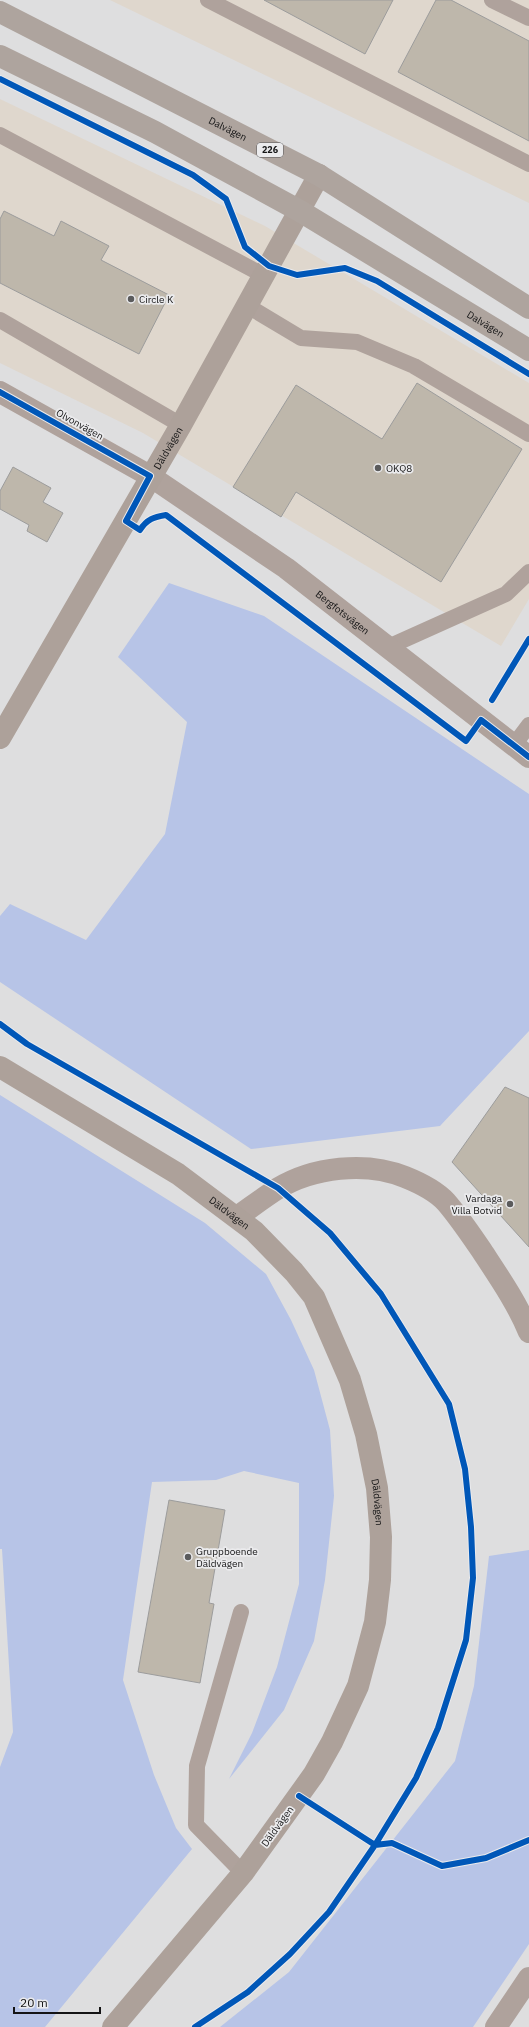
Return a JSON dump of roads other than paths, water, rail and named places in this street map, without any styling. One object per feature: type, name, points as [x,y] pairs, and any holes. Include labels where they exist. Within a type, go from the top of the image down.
[{"type":"main road","name":"Dalvägen","points":[[0,12],[319,175],[529,308]]},
{"type":"main road","name":"Dalvägen","points":[[0,56],[155,132],[300,211],[529,350]]},
{"type":"street","name":"Däldvägen","points":[[0,738],[126,521],[150,476],[181,425],[319,175]]},
{"type":"street","name":"Olvonvägen","points":[[0,392],[150,476]]},
{"type":"street","name":"Bergfotsvägen","points":[[150,476],[286,568],[522,751]]},
{"type":"street","name":"Däldvägen","points":[[0,1067],[178,1174],[254,1231],[294,1272],[314,1297],[332,1335],[350,1380],[366,1434],[377,1488],[381,1537],[380,1580],[374,1622],[358,1686],[314,1774],[243,1873],[113,2027]]},
{"type":"street","points":[[237,1217],[278,1188],[314,1174],[338,1168],[365,1168],[394,1172],[424,1185],[445,1202],[501,1280],[522,1316],[529,1332]]},
{"type":"street","points":[[496,2027],[529,1978]]},
{"type":"lane","points":[[208,0],[529,164]]},
{"type":"lane","points":[[492,0],[529,18]]},
{"type":"lane","points":[[0,135],[263,276]]},
{"type":"lane","points":[[246,305],[301,338],[357,342],[414,366],[529,434]]},
{"type":"lane","points":[[0,320],[181,425]]},
{"type":"lane","points":[[388,647],[506,594],[529,572]]},
{"type":"lane","points":[[522,751],[529,725]]},
{"type":"lane","points":[[241,1612],[197,1766],[195,1794],[196,1825],[243,1873]]},
{"type":"place","name":"Circle K","points":[[131,299]]},
{"type":"place","name":"OKQ8","points":[[378,468]]},
{"type":"place","name":"Vardaga Villa Botvid","points":[[510,1204]]},
{"type":"place","name":"Gruppboende Däldvägen","points":[[188,1557]]}]
